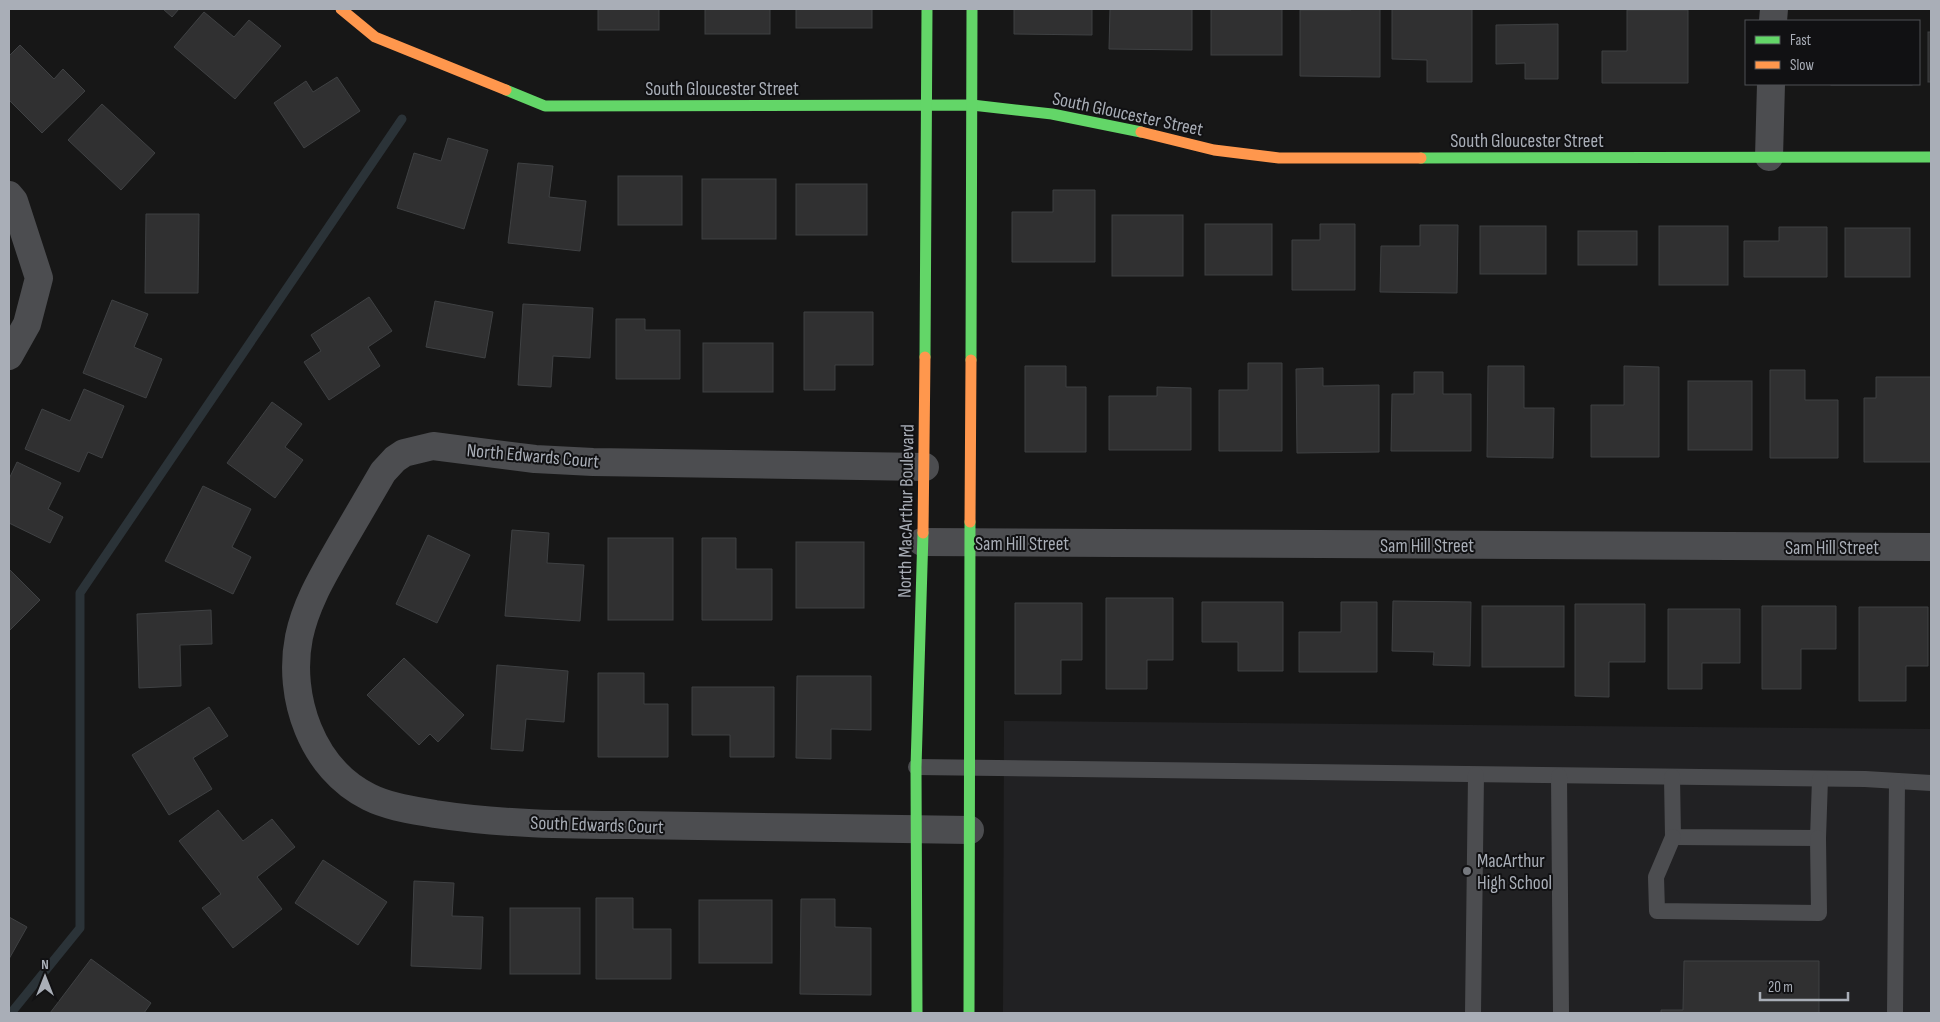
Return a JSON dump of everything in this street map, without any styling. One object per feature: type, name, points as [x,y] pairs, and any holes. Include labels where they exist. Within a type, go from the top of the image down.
[{"type":"main road","name":"South Gloucester Street","points":[[342,9],[375,37],[545,106],[972,105],[1052,114],[1142,132],[1214,150],[1279,158],[1931,157]]},
{"type":"main road","name":"North MacArthur Boulevard","points":[[917,1013],[916,767],[925,467],[927,9]]},
{"type":"main road","points":[[969,1013],[972,9]]},
{"type":"street","points":[[1769,157],[1771,85]]},
{"type":"street","points":[[9,195],[14,201],[39,278],[27,324],[9,356]]},
{"type":"street","name":"North Edwards Court","points":[[297,683],[296,669],[299,638],[313,594],[383,472],[395,459],[412,450],[442,446],[535,459],[593,462],[925,467]]},
{"type":"street","name":"Sam Hill Street","points":[[922,542],[1931,547]]},
{"type":"street","name":"South Edwards Court","points":[[297,683],[305,723],[326,760],[345,782],[356,790],[386,804],[447,816],[542,824],[970,830]]},
{"type":"lane","points":[[916,767],[1820,779],[1931,783]]},
{"type":"lane","points":[[1473,1013],[1476,775]]},
{"type":"lane","points":[[1559,776],[1562,1013]]},
{"type":"lane","points":[[1672,777],[1673,837],[1656,877],[1657,911],[1820,913],[1818,838],[1820,779]]},
{"type":"lane","points":[[1895,1013],[1897,781]]},
{"type":"lane","points":[[1673,837],[1818,838]]},
{"type":"shaded area","name":"MacArthur High School","points":[[1004,721],[1931,729],[1931,1013],[1003,1013]]},
{"type":"building","points":[[163,9],[179,9],[172,17]]},
{"type":"building","points":[[598,9],[659,9],[659,30],[598,30]]},
{"type":"building","points":[[705,9],[770,9],[770,34],[705,34]]},
{"type":"building","points":[[796,9],[872,9],[872,28],[796,28]]},
{"type":"building","points":[[1014,9],[1092,9],[1092,35],[1014,34]]},
{"type":"building","points":[[1110,9],[1192,9],[1192,50],[1109,49]]},
{"type":"building","points":[[1211,9],[1282,9],[1282,55],[1211,55]]},
{"type":"building","points":[[1380,9],[1380,77],[1300,76],[1300,10]]},
{"type":"building","points":[[1392,9],[1472,9],[1472,82],[1427,82],[1427,60],[1392,59]]},
{"type":"building","points":[[1627,10],[1688,10],[1688,83],[1602,83],[1602,51],[1627,51]]},
{"type":"building","points":[[204,12],[234,37],[249,20],[281,46],[235,99],[174,47]]},
{"type":"building","points":[[1558,24],[1558,79],[1525,79],[1525,63],[1496,64],[1496,25]]},
{"type":"building","points":[[1928,32],[1931,32],[1931,82],[1928,82]]},
{"type":"building","points":[[20,45],[54,79],[63,69],[85,91],[42,133],[9,100],[9,56]]},
{"type":"building","points":[[337,77],[360,111],[304,148],[274,103],[306,81],[313,92]]},
{"type":"building","points":[[102,104],[155,153],[121,190],[68,140]]},
{"type":"building","points":[[448,138],[488,150],[464,229],[397,208],[414,153],[441,161]]},
{"type":"building","points":[[518,163],[553,166],[549,197],[586,201],[580,251],[508,243]]},
{"type":"building","points":[[618,176],[682,176],[682,225],[618,225]]},
{"type":"building","points":[[702,179],[776,179],[776,239],[702,239]]},
{"type":"building","points":[[796,184],[867,184],[867,235],[796,235]]},
{"type":"building","points":[[1053,190],[1095,190],[1095,262],[1012,262],[1012,212],[1053,212]]},
{"type":"building","points":[[146,214],[199,214],[198,293],[145,293]]},
{"type":"building","points":[[1112,215],[1183,215],[1183,276],[1112,276]]},
{"type":"building","points":[[1205,224],[1272,224],[1272,275],[1205,275]]},
{"type":"building","points":[[1320,224],[1355,224],[1355,290],[1292,290],[1292,240],[1320,240]]},
{"type":"building","points":[[1420,225],[1458,225],[1457,293],[1380,292],[1381,246],[1420,246]]},
{"type":"building","points":[[1480,226],[1546,226],[1546,274],[1480,274]]},
{"type":"building","points":[[1659,226],[1728,226],[1728,285],[1659,285]]},
{"type":"building","points":[[1779,227],[1827,227],[1827,277],[1744,277],[1744,241],[1779,241]]},
{"type":"building","points":[[1845,228],[1910,228],[1910,277],[1845,277]]},
{"type":"building","points":[[1578,231],[1637,231],[1637,265],[1578,265]]},
{"type":"building","points":[[369,297],[392,331],[368,347],[380,366],[329,400],[304,362],[321,351],[311,335]]},
{"type":"building","points":[[112,300],[148,314],[134,347],[162,359],[146,398],[83,373]]},
{"type":"building","points":[[435,301],[493,312],[485,358],[426,347]]},
{"type":"building","points":[[523,304],[593,308],[590,358],[553,356],[551,387],[518,385]]},
{"type":"building","points":[[804,312],[873,312],[873,365],[835,365],[835,390],[804,390]]},
{"type":"building","points":[[616,319],[645,319],[645,330],[680,330],[680,379],[616,379]]},
{"type":"building","points":[[703,343],[773,343],[773,392],[703,392]]},
{"type":"building","points":[[1248,363],[1282,363],[1282,451],[1219,451],[1219,390],[1248,390]]},
{"type":"building","points":[[1025,366],[1066,366],[1066,387],[1086,387],[1086,452],[1025,452]]},
{"type":"building","points":[[1488,366],[1524,366],[1524,408],[1554,408],[1553,458],[1487,457]]},
{"type":"building","points":[[1624,366],[1659,367],[1659,457],[1591,457],[1591,405],[1624,405]]},
{"type":"building","points":[[1323,368],[1323,386],[1379,385],[1379,452],[1297,453],[1296,369]]},
{"type":"building","points":[[1770,370],[1805,370],[1805,400],[1838,400],[1838,458],[1770,458]]},
{"type":"building","points":[[1414,372],[1443,372],[1443,394],[1471,394],[1471,451],[1391,451],[1392,394],[1414,394]]},
{"type":"building","points":[[1876,377],[1931,377],[1931,462],[1864,462],[1864,398],[1876,398]]},
{"type":"building","points":[[1688,381],[1752,381],[1752,450],[1688,450]]},
{"type":"building","points":[[1157,387],[1191,388],[1191,450],[1109,450],[1109,396],[1157,396]]},
{"type":"building","points":[[84,389],[124,406],[102,458],[88,452],[79,472],[25,449],[42,409],[70,421]]},
{"type":"building","points":[[272,402],[302,424],[285,447],[303,460],[275,498],[227,463]]},
{"type":"building","points":[[17,462],[61,483],[48,509],[63,517],[50,543],[9,523],[9,479]]},
{"type":"building","points":[[203,486],[251,509],[232,547],[251,557],[233,594],[165,561]]},
{"type":"building","points":[[512,530],[549,533],[547,563],[584,565],[580,621],[505,616]]},
{"type":"building","points":[[428,535],[470,555],[437,623],[396,604]]},
{"type":"building","points":[[608,538],[673,538],[673,620],[608,620]]},
{"type":"building","points":[[702,538],[736,538],[736,569],[772,569],[772,620],[702,620]]},
{"type":"building","points":[[796,542],[864,542],[864,608],[796,608]]},
{"type":"building","points":[[9,569],[40,600],[9,631]]},
{"type":"building","points":[[1106,598],[1173,598],[1173,660],[1147,660],[1147,689],[1106,689]]},
{"type":"building","points":[[1393,601],[1471,602],[1470,666],[1433,665],[1434,652],[1392,651]]},
{"type":"building","points":[[1202,602],[1283,602],[1283,671],[1238,671],[1238,642],[1202,642]]},
{"type":"building","points":[[1341,602],[1377,602],[1377,672],[1299,672],[1299,632],[1341,632]]},
{"type":"building","points":[[1015,603],[1082,603],[1082,660],[1061,660],[1061,694],[1015,694]]},
{"type":"building","points":[[1575,604],[1645,604],[1645,662],[1609,662],[1609,697],[1575,696]]},
{"type":"building","points":[[1482,606],[1564,606],[1564,667],[1482,667]]},
{"type":"building","points":[[1762,606],[1836,606],[1836,649],[1801,649],[1801,689],[1762,689]]},
{"type":"building","points":[[1859,607],[1928,607],[1928,666],[1906,666],[1906,701],[1859,701]]},
{"type":"building","points":[[1668,609],[1740,609],[1740,663],[1702,663],[1702,689],[1668,689]]},
{"type":"building","points":[[211,610],[212,644],[180,645],[181,686],[139,688],[137,614]]},
{"type":"building","points":[[404,658],[464,715],[438,742],[430,734],[419,745],[367,695]]},
{"type":"building","points":[[497,665],[568,671],[564,722],[526,719],[523,751],[491,749]]},
{"type":"building","points":[[598,673],[644,673],[644,704],[668,704],[668,757],[598,757]]},
{"type":"building","points":[[797,676],[871,676],[871,730],[831,729],[831,759],[796,758]]},
{"type":"building","points":[[692,687],[774,687],[774,757],[730,757],[730,735],[692,735]]},
{"type":"building","points":[[209,707],[228,736],[193,758],[212,789],[169,815],[132,755]]},
{"type":"building","points":[[218,810],[243,841],[272,819],[295,847],[257,877],[282,909],[233,948],[202,908],[221,894],[179,841]]},
{"type":"building","points":[[323,860],[387,902],[358,945],[295,903]]},
{"type":"building","points":[[414,881],[454,883],[452,916],[483,917],[481,969],[411,966]]},
{"type":"building","points":[[596,898],[633,898],[633,929],[671,929],[671,979],[596,979]]},
{"type":"building","points":[[801,899],[835,899],[835,927],[871,928],[871,995],[800,994]]},
{"type":"building","points":[[699,900],[772,900],[772,963],[699,963]]},
{"type":"building","points":[[510,908],[580,908],[580,974],[510,974]]},
{"type":"building","points":[[9,917],[27,927],[9,959]]},
{"type":"building","points":[[91,959],[151,1003],[144,1013],[50,1013]]},
{"type":"building","points":[[1684,961],[1819,961],[1819,1013],[1661,1013],[1661,1010],[1683,1010]]},
{"type":"waterway","points":[[11,1013],[80,928],[80,593],[402,119]]},
{"type":"traffic: fast","points":[[925,357],[927,9]]},
{"type":"traffic: fast","points":[[971,360],[972,9]]},
{"type":"traffic: fast","points":[[506,90],[545,106],[972,105],[1052,114],[1141,132]]},
{"type":"traffic: fast","points":[[1421,158],[1931,157]]},
{"type":"traffic: fast","points":[[969,1013],[970,522]]},
{"type":"traffic: fast","points":[[917,1013],[916,767],[923,533]]},
{"type":"traffic: slow","points":[[341,9],[375,37],[506,90]]},
{"type":"traffic: slow","points":[[1141,132],[1214,150],[1279,158],[1421,158]]},
{"type":"traffic: slow","points":[[923,533],[925,357]]},
{"type":"traffic: slow","points":[[970,522],[971,360]]},
{"type":"place","name":"MacArthur High School","points":[[1467,871]]}]
